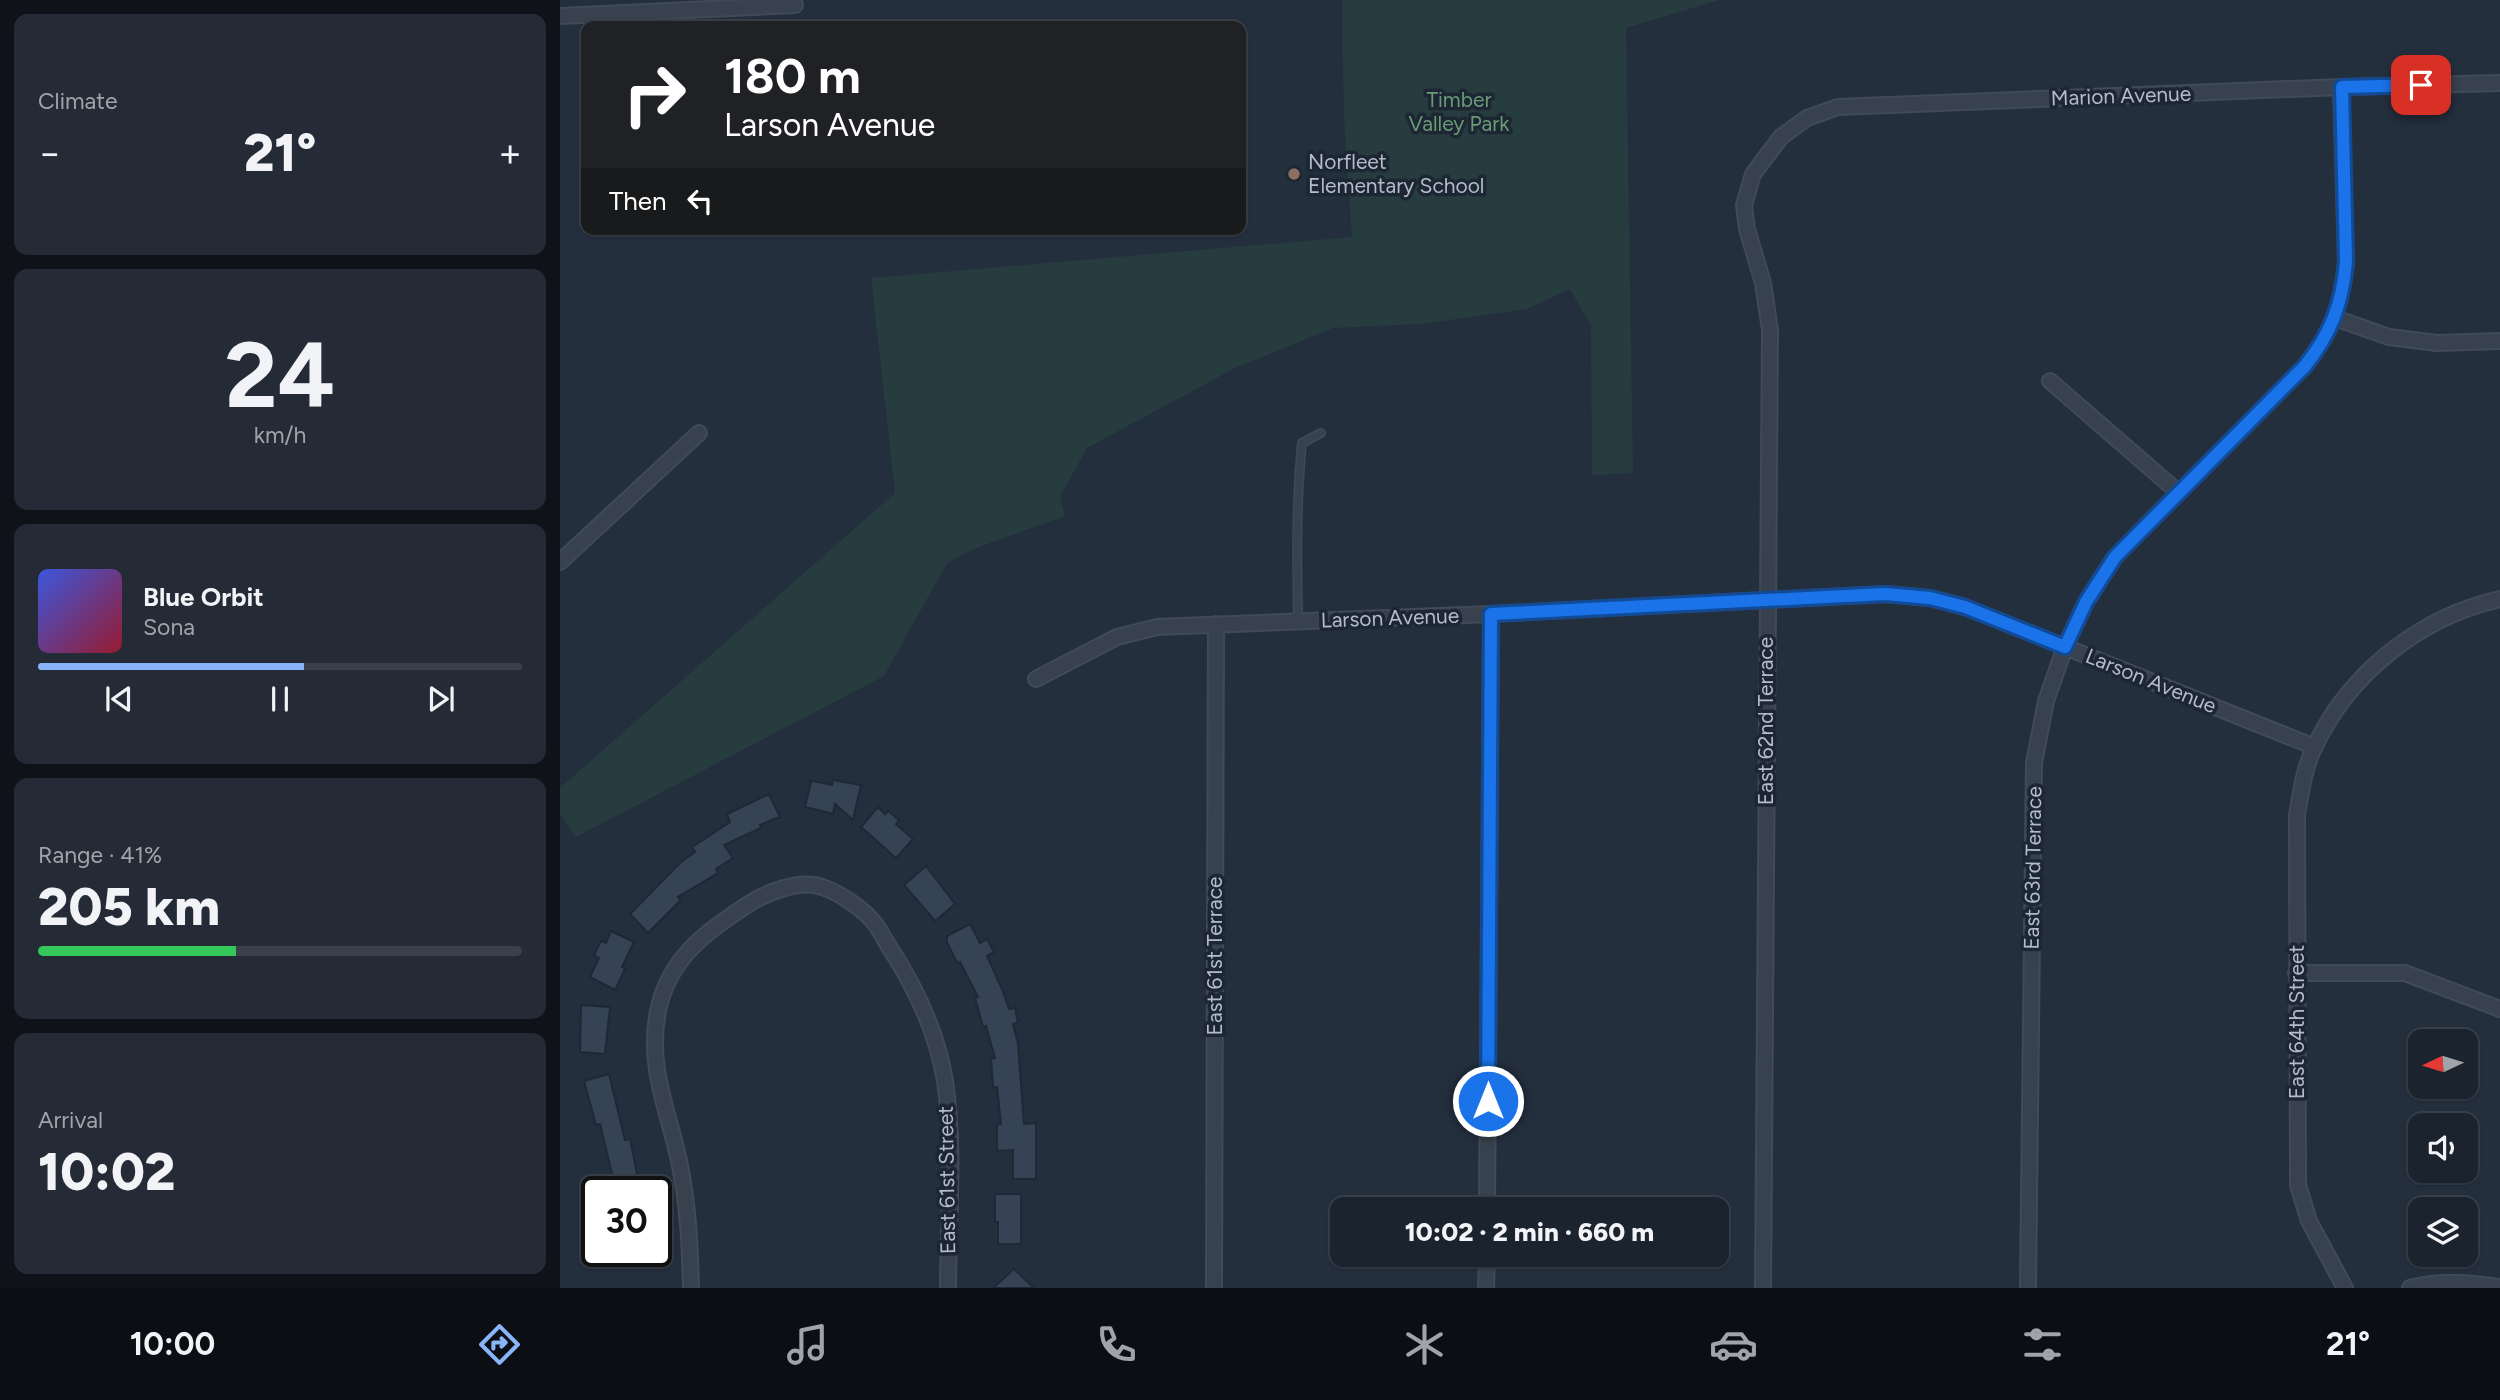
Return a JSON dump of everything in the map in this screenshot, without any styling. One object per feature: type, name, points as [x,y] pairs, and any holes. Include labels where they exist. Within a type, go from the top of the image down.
[{"type":"street","points":[[560,16],[795,5]]},
{"type":"street","name":"Marion Avenue","points":[[1763,161],[1781,136],[1807,118],[1838,107],[2500,83]]},
{"type":"street","name":"East 63rd Terrace","points":[[2028,1288],[2034,763],[2046,701],[2065,647],[2086,602],[2115,557],[2305,366],[2320,347],[2335,318],[2344,287],[2346,262],[2342,87]]},
{"type":"street","name":"East 62nd Terrace","points":[[1763,161],[1753,174],[1744,205],[1746,229],[1763,283],[1770,330],[1763,1288]]},
{"type":"street","points":[[2335,318],[2389,337],[2437,343],[2500,341]]},
{"type":"street","points":[[2050,381],[2178,492]]},
{"type":"street","points":[[560,562],[699,433]]},
{"type":"street","name":"Larson Avenue","points":[[1036,679],[1117,637],[1157,627],[1491,614],[1885,594],[1930,598],[1965,607],[2315,747]]},
{"type":"street","name":"East 64th Street","points":[[2345,1288],[2309,1221],[2298,1185],[2297,815],[2303,778],[2315,747],[2340,705],[2379,660],[2423,628],[2471,606],[2500,599]]},
{"type":"street","points":[[1487,1197],[1491,614]]},
{"type":"street","name":"East 61st Terrace","points":[[1213,1288],[1216,624]]},
{"type":"street","name":"East 61st Street","points":[[691,1288],[690,1236],[680,1162],[655,1068],[654,1033],[659,1008],[674,967],[707,931],[752,901],[801,885],[820,886],[830,890],[871,919],[909,977],[932,1032],[944,1079],[950,1127],[948,1288]]},
{"type":"street","points":[[2296,973],[2405,973],[2500,1009]]},
{"type":"street","points":[[1486,1288],[1487,1267]]},
{"type":"street","points":[[2410,1288],[2457,1282],[2500,1287]]},
{"type":"lane","points":[[1298,621],[1297,564],[1302,443],[1321,433]]},
{"type":"green space","name":"Timber Valley Park","points":[[1342,0],[1719,0],[1626,28],[1633,473],[1592,475],[1591,326],[1570,289],[1527,309],[1421,324],[1333,328],[1235,368],[1087,448],[1060,497],[1065,516],[976,548],[947,563],[884,676],[576,837],[560,814],[560,788],[895,493],[871,278],[1352,237],[1344,119]]},
{"type":"building","points":[[808,780],[832,785],[833,780],[861,785],[853,820],[835,804],[833,814],[805,807],[811,782]]},
{"type":"building","points":[[769,794],[780,817],[724,845],[733,858],[716,869],[718,873],[678,897],[681,900],[648,933],[630,914],[681,862],[695,852],[692,847],[730,822],[727,814]]},
{"type":"building","points":[[878,807],[885,814],[888,811],[899,820],[896,824],[913,839],[896,858],[861,827]]},
{"type":"building","points":[[926,866],[955,904],[935,921],[904,885]]},
{"type":"building","points":[[970,924],[980,943],[987,939],[994,952],[987,956],[1009,1009],[1015,1008],[1018,1022],[1013,1024],[1018,1043],[1024,1124],[1036,1123],[1036,1179],[1013,1179],[1013,1150],[997,1151],[997,1125],[1001,1124],[997,1087],[993,1087],[991,1059],[995,1058],[986,1026],[983,1027],[975,998],[978,997],[947,942],[947,936]]},
{"type":"building","points":[[611,931],[634,942],[615,990],[590,977],[599,958],[594,955],[601,941],[606,943]]},
{"type":"building","points":[[581,1005],[610,1007],[605,1054],[580,1052]]},
{"type":"building","points":[[609,1074],[625,1140],[630,1139],[638,1176],[613,1176],[600,1124],[596,1125],[584,1081]]},
{"type":"building","points":[[995,1194],[1021,1194],[1021,1244],[998,1244]]},
{"type":"building","points":[[1014,1269],[1034,1288],[993,1288]]},
{"type":"place","name":"Norfleet Elementary School","points":[[1294,174]]},
{"type":"route","points":[[1488,1101],[1491,614],[1885,594],[1930,598],[1965,607],[2065,647],[2086,602],[2115,557],[2305,366],[2320,347],[2335,318],[2344,287],[2346,262],[2342,87],[2421,85]]}]
